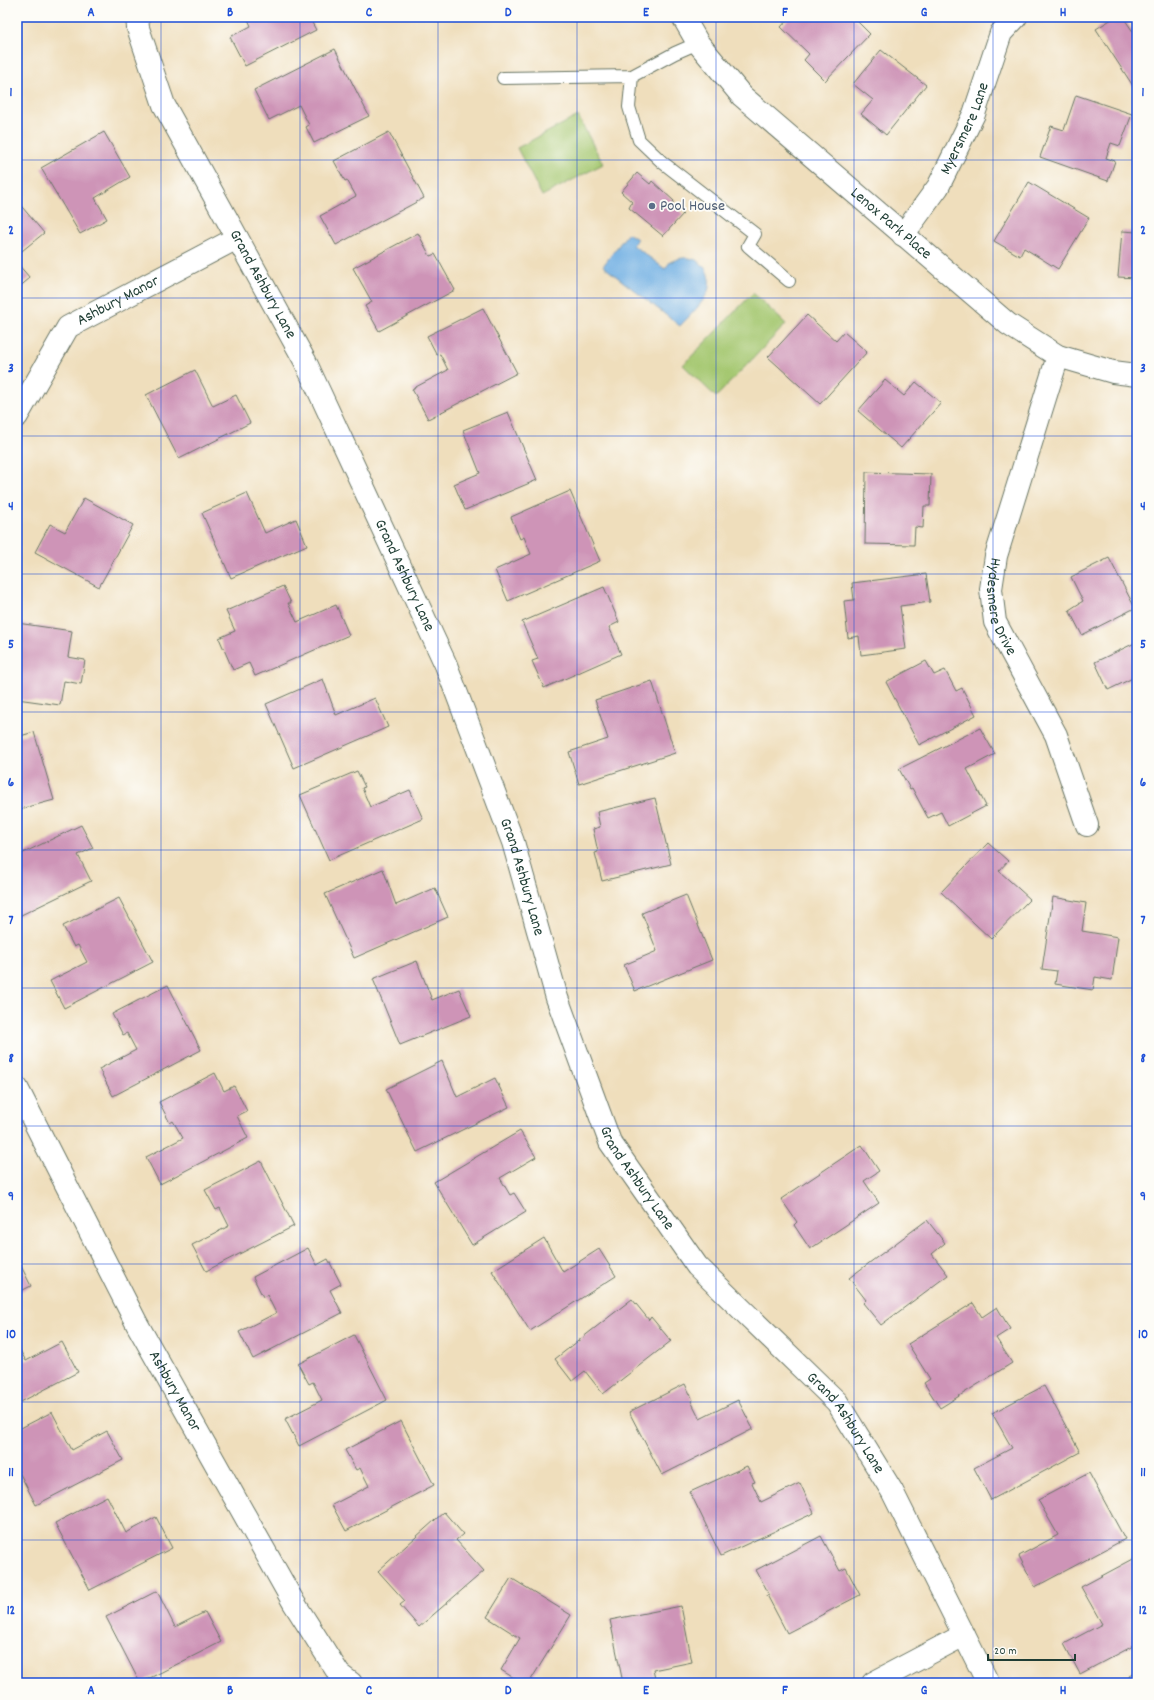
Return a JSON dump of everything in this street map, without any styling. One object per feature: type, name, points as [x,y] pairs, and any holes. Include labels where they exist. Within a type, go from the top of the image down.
[{"type":"street","name":"Grand Ashbury Lane","points":[[137,17],[138,28],[164,104],[304,361],[446,665],[513,842],[557,998],[610,1142],[697,1266],[837,1402],[892,1491],[988,1683]]},
{"type":"street","name":"Lenox Park Place","points":[[683,17],[698,43],[742,96],[1008,324],[1058,356],[1113,372],[1137,375]]},
{"type":"street","name":"Myersmere Lane","points":[[903,235],[938,187],[974,114],[1001,33],[1016,17]]},
{"type":"street","name":"Ashbury Manor","points":[[17,416],[68,327],[237,238]]},
{"type":"street","name":"Hydesmere Drive","points":[[1058,356],[996,556],[991,589],[995,622],[1056,735],[1087,825]]},
{"type":"street","name":"Ashbury Manor","points":[[17,1088],[138,1324],[282,1583],[339,1674],[351,1683]]},
{"type":"street","points":[[873,1683],[964,1636]]},
{"type":"lane","points":[[502,78],[632,76],[675,53],[698,43]]},
{"type":"lane","points":[[632,76],[629,107],[639,140],[662,162],[755,234],[748,246],[789,281]]},
{"type":"green space","points":[[578,116],[603,164],[542,196],[517,148]]},
{"type":"green space","points":[[753,293],[786,324],[716,397],[683,365]]},
{"type":"water","points":[[628,233],[637,239],[633,245],[665,269],[670,262],[686,258],[694,259],[699,262],[706,270],[709,286],[706,296],[680,326],[603,266]]},
{"type":"building","points":[[247,17],[309,17],[316,30],[245,66],[230,37],[251,26]]},
{"type":"building","points":[[790,17],[853,17],[870,34],[825,81],[804,60],[809,54],[781,27]]},
{"type":"building","points":[[1115,17],[1123,17],[1136,36],[1137,35],[1137,88],[1135,89],[1096,29]]},
{"type":"building","points":[[335,49],[369,116],[314,143],[306,127],[309,125],[299,105],[269,120],[254,90]]},
{"type":"building","points":[[881,50],[926,85],[886,135],[861,114],[873,100],[853,84]]},
{"type":"building","points":[[1076,95],[1132,114],[1120,146],[1111,143],[1106,158],[1115,161],[1108,181],[1040,157],[1051,126],[1064,130]]},
{"type":"building","points":[[104,132],[130,177],[95,198],[107,219],[80,234],[41,168]]},
{"type":"building","points":[[389,132],[424,198],[336,245],[320,216],[356,196],[347,180],[345,181],[334,161]]},
{"type":"building","name":"Pool House","points":[[637,173],[650,184],[652,181],[674,201],[672,204],[683,214],[663,236],[629,208],[632,202],[621,192]]},
{"type":"building","points":[[1029,182],[1089,218],[1058,269],[1024,248],[1020,256],[994,241]]},
{"type":"building","points":[[17,201],[44,233],[17,255]]},
{"type":"building","points":[[1122,231],[1137,232],[1137,278],[1118,277]]},
{"type":"building","points":[[418,233],[430,256],[435,254],[455,290],[379,331],[365,306],[372,302],[353,268]]},
{"type":"building","points":[[17,263],[30,278],[17,289]]},
{"type":"building","points":[[483,308],[517,373],[428,419],[412,389],[448,370],[440,354],[437,355],[427,336]]},
{"type":"building","points":[[807,315],[836,341],[844,332],[867,352],[820,404],[768,357]]},
{"type":"building","points":[[195,370],[213,406],[236,395],[250,423],[179,459],[146,395]]},
{"type":"building","points":[[885,380],[904,396],[916,382],[941,403],[901,448],[858,411]]},
{"type":"building","points":[[508,412],[537,480],[465,510],[454,484],[480,473],[463,430]]},
{"type":"building","points":[[866,472],[931,474],[930,506],[924,506],[923,528],[915,527],[914,545],[865,544]]},
{"type":"building","points":[[570,491],[600,561],[508,601],[495,570],[531,554],[524,537],[520,539],[511,517]]},
{"type":"building","points":[[247,493],[265,533],[296,519],[307,545],[231,578],[202,513]]},
{"type":"building","points":[[84,498],[133,525],[99,587],[35,552],[50,524],[65,532]]},
{"type":"building","points":[[1109,558],[1135,608],[1082,635],[1069,610],[1083,601],[1071,577]]},
{"type":"building","points":[[926,574],[930,602],[900,606],[906,649],[861,655],[859,636],[848,638],[844,601],[854,600],[852,583]]},
{"type":"building","points":[[283,586],[291,603],[288,603],[297,622],[336,605],[349,635],[255,676],[249,663],[233,670],[219,638],[235,631],[226,611]]},
{"type":"building","points":[[604,587],[619,622],[609,627],[621,654],[544,688],[532,661],[538,659],[522,622]]},
{"type":"building","points":[[17,623],[72,631],[68,657],[85,660],[81,684],[64,681],[60,705],[17,699]]},
{"type":"building","points":[[1137,642],[1137,676],[1108,690],[1095,662]]},
{"type":"building","points":[[926,661],[934,675],[945,670],[956,691],[962,688],[976,715],[919,745],[886,682]]},
{"type":"building","points":[[323,679],[336,715],[375,698],[388,727],[294,768],[266,704]]},
{"type":"building","points":[[652,681],[675,753],[579,784],[569,752],[608,739],[595,700]]},
{"type":"building","points":[[980,728],[995,754],[967,769],[986,806],[948,826],[941,812],[928,818],[912,788],[910,789],[899,769]]},
{"type":"building","points":[[34,732],[54,800],[17,810],[17,737]]},
{"type":"building","points":[[357,771],[365,787],[362,788],[370,807],[410,790],[423,819],[329,860],[300,795]]},
{"type":"building","points":[[655,798],[671,864],[602,881],[595,853],[598,852],[593,829],[600,827],[597,812]]},
{"type":"building","points":[[81,825],[93,848],[78,855],[91,881],[17,917],[17,856]]},
{"type":"building","points":[[988,843],[1008,861],[999,871],[1030,899],[991,939],[941,892]]},
{"type":"building","points":[[383,869],[396,905],[435,888],[448,917],[354,958],[325,894]]},
{"type":"building","points":[[686,895],[712,960],[635,991],[624,965],[657,951],[642,913]]},
{"type":"building","points":[[1053,897],[1086,903],[1082,931],[1118,937],[1112,980],[1095,977],[1093,990],[1055,984],[1057,971],[1042,969]]},
{"type":"building","points":[[119,898],[153,962],[64,1008],[50,981],[87,962],[78,945],[74,947],[63,926]]},
{"type":"building","points":[[417,961],[432,1000],[459,989],[471,1016],[400,1045],[373,979]]},
{"type":"building","points":[[168,985],[201,1050],[113,1096],[99,1069],[136,1050],[127,1033],[123,1035],[112,1014]]},
{"type":"building","points":[[442,1061],[457,1097],[495,1078],[509,1107],[417,1152],[386,1089]]},
{"type":"building","points":[[215,1073],[224,1091],[234,1086],[247,1111],[237,1116],[248,1138],[160,1184],[146,1157],[183,1138],[173,1121],[170,1123],[159,1102]]},
{"type":"building","points":[[520,1131],[536,1157],[500,1178],[510,1195],[514,1193],[526,1212],[472,1245],[434,1182]]},
{"type":"building","points":[[862,1145],[879,1171],[864,1181],[879,1203],[810,1249],[794,1225],[797,1222],[781,1199]]},
{"type":"building","points":[[261,1161],[294,1226],[206,1271],[192,1245],[229,1226],[220,1208],[216,1210],[205,1190]]},
{"type":"building","points":[[927,1220],[945,1243],[932,1254],[948,1275],[881,1325],[863,1303],[866,1300],[849,1278]]},
{"type":"building","points":[[544,1238],[563,1272],[599,1249],[616,1276],[530,1331],[492,1271]]},
{"type":"building","points":[[308,1248],[317,1265],[328,1259],[341,1284],[330,1290],[342,1313],[253,1359],[239,1332],[276,1313],[267,1295],[263,1297],[253,1277]]},
{"type":"building","points":[[17,1258],[31,1286],[17,1293]]},
{"type":"building","points":[[632,1299],[649,1320],[651,1317],[671,1341],[603,1394],[585,1371],[572,1381],[555,1359]]},
{"type":"building","points":[[973,1303],[982,1317],[997,1307],[1010,1329],[996,1338],[1012,1363],[940,1408],[924,1383],[930,1379],[908,1344]]},
{"type":"building","points":[[354,1335],[387,1400],[299,1446],[285,1419],[322,1400],[313,1382],[309,1384],[298,1364]]},
{"type":"building","points":[[62,1342],[78,1372],[17,1404],[17,1345],[26,1361]]},
{"type":"building","points":[[685,1384],[700,1419],[738,1400],[753,1429],[662,1475],[629,1412]]},
{"type":"building","points":[[1044,1386],[1080,1452],[991,1500],[974,1468],[1012,1448],[992,1413]]},
{"type":"building","points":[[52,1412],[72,1450],[107,1431],[123,1460],[36,1505],[17,1468],[17,1430]]},
{"type":"building","points":[[401,1421],[434,1485],[346,1531],[332,1505],[369,1486],[360,1468],[356,1470],[345,1450]]},
{"type":"building","points":[[747,1466],[755,1482],[752,1483],[761,1502],[800,1483],[814,1513],[721,1556],[690,1492]]},
{"type":"building","points":[[1089,1473],[1125,1539],[1035,1587],[1019,1556],[1058,1535],[1038,1500]]},
{"type":"building","points":[[107,1496],[126,1533],[156,1517],[172,1548],[90,1590],[55,1523]]},
{"type":"building","points":[[444,1512],[463,1534],[456,1540],[484,1571],[419,1627],[400,1605],[405,1601],[378,1571]]},
{"type":"building","points":[[821,1536],[840,1571],[846,1568],[860,1595],[787,1633],[756,1570]]},
{"type":"building","points":[[1137,1557],[1137,1644],[1080,1674],[1064,1644],[1102,1624],[1081,1587]]},
{"type":"building","points":[[511,1578],[571,1615],[529,1683],[522,1683],[501,1670],[520,1638],[487,1617]]},
{"type":"building","points":[[157,1591],[175,1627],[205,1612],[221,1642],[140,1683],[106,1617]]},
{"type":"building","points":[[681,1606],[692,1662],[653,1670],[656,1683],[623,1683],[610,1620]]},
{"type":"building","points":[[1137,1672],[1137,1683],[1132,1683],[1129,1676]]},
{"type":"place","name":"Pool House","points":[[652,206]]}]
